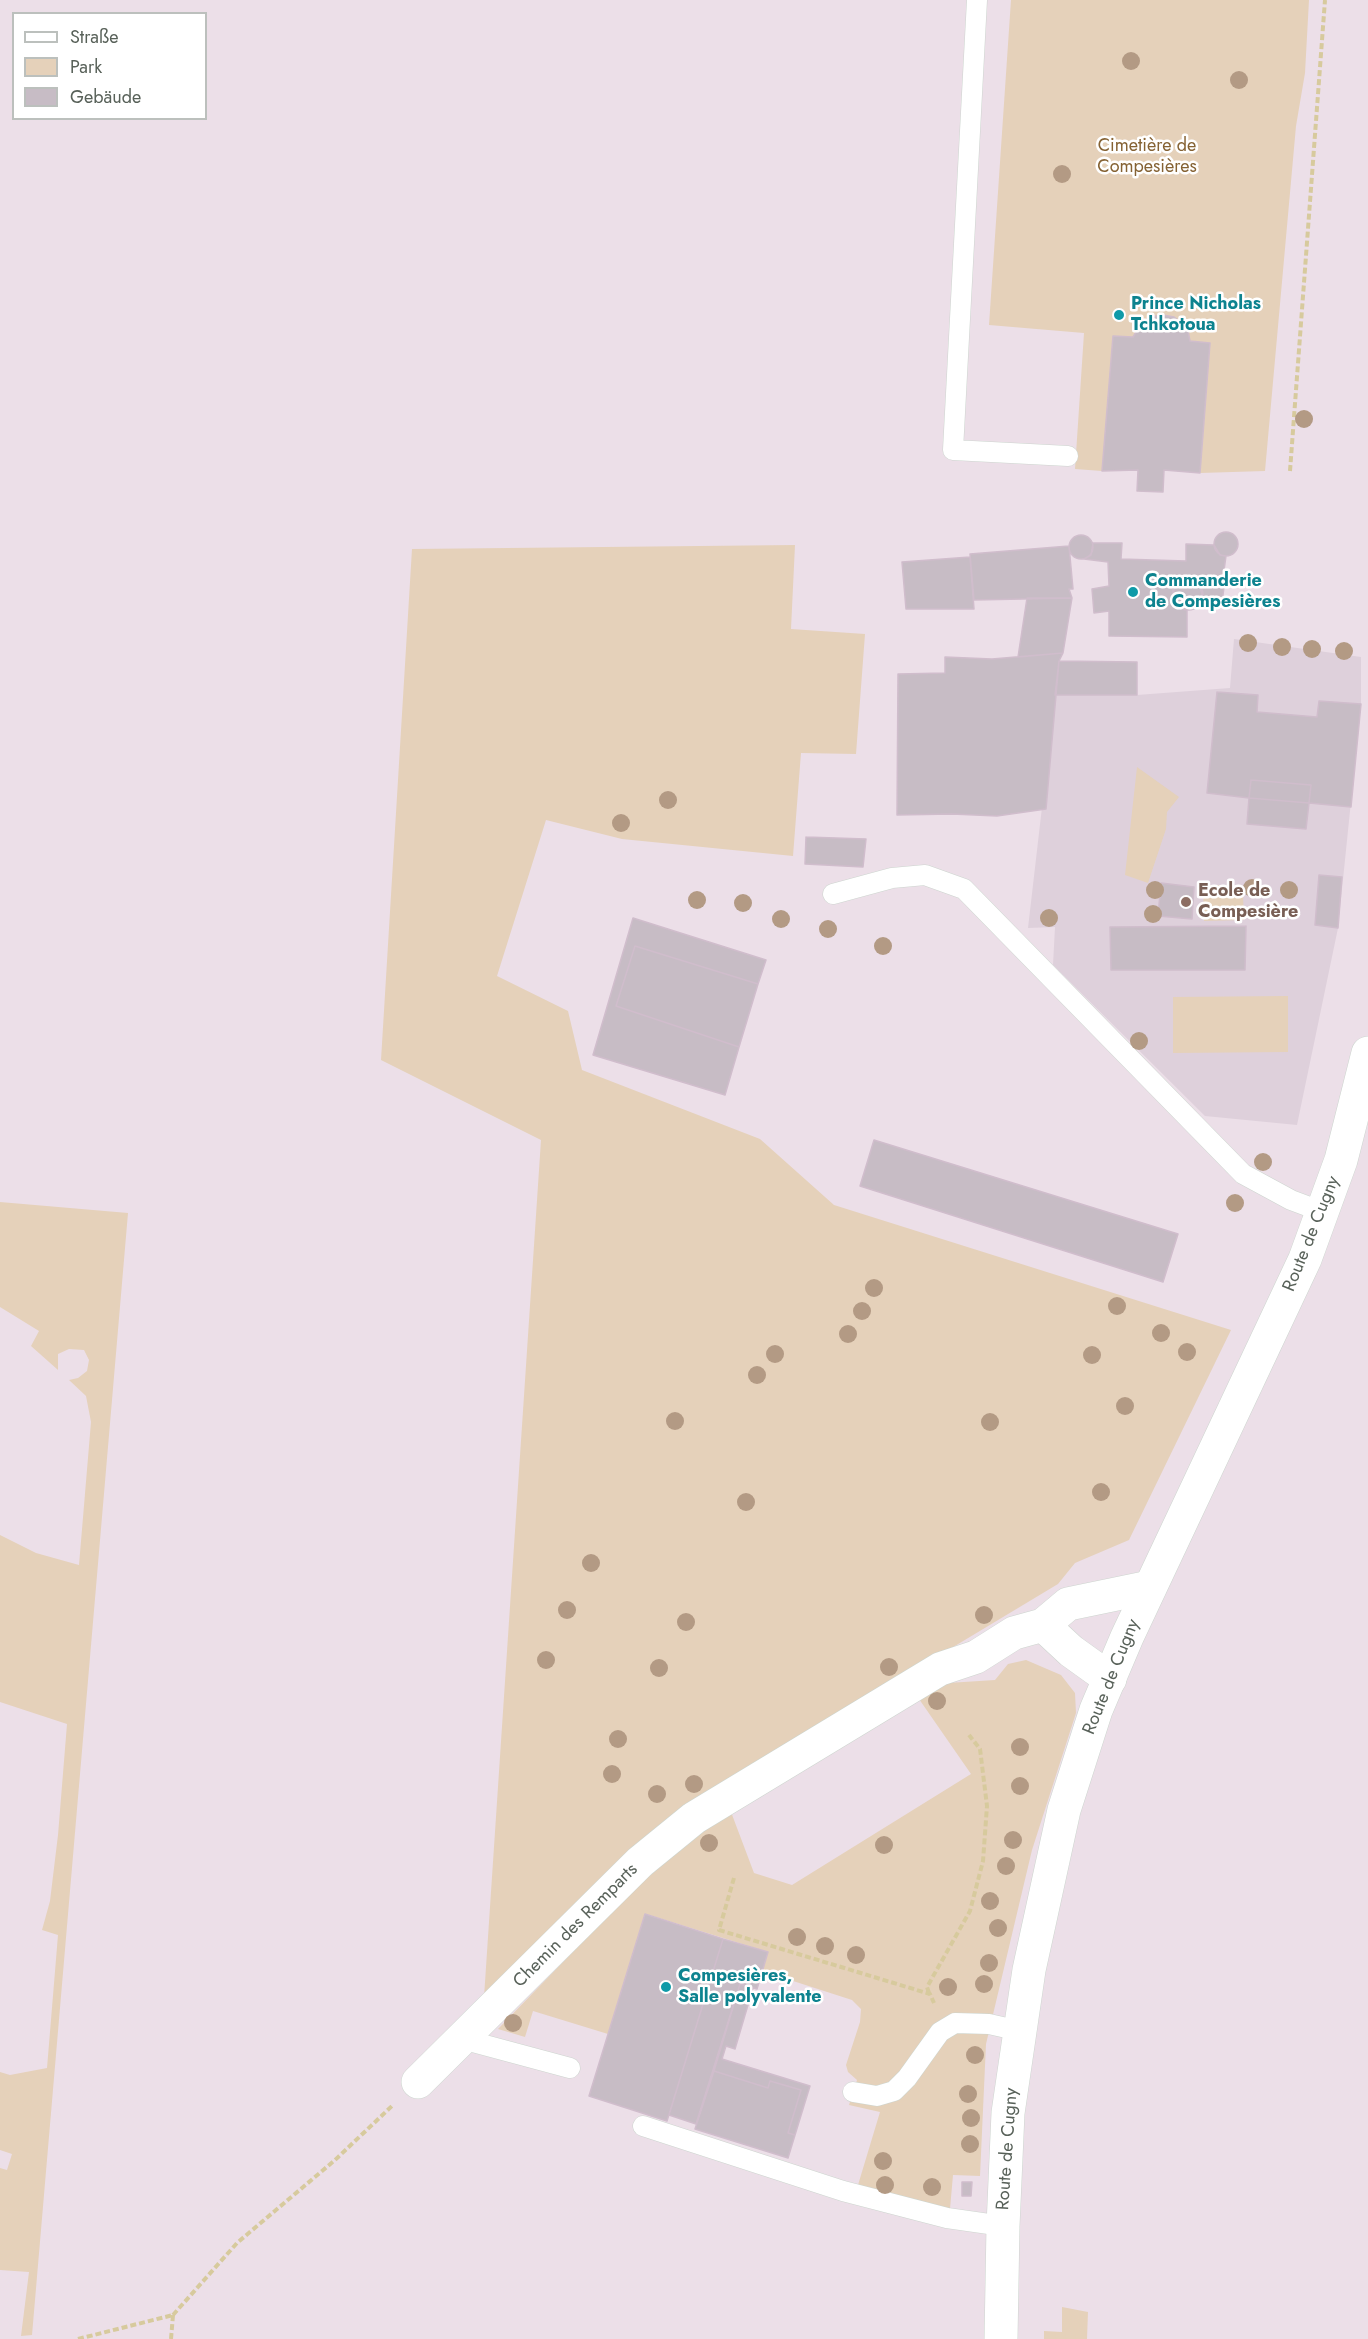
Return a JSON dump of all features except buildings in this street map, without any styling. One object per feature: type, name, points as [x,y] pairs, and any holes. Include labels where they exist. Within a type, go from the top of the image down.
[{"type":"street","name":"Route de Cugny","points":[[1001,2339],[1008,2113],[1029,1970],[1064,1810],[1096,1710],[1150,1587],[1281,1312],[1323,1212],[1341,1160],[1368,1053]]},
{"type":"street","name":"Chemin des Remparts","points":[[418,2082],[640,1862],[693,1818],[940,1669],[976,1657],[1014,1633],[1043,1625],[1068,1604],[1150,1587]]},
{"type":"street","points":[[1043,1625],[1071,1651],[1110,1679]]},
{"type":"lane","points":[[977,0],[953,450],[1068,456]]},
{"type":"lane","points":[[833,894],[892,878],[925,875],[964,889],[1243,1174],[1291,1200],[1323,1212]]},
{"type":"lane","points":[[853,2092],[877,2096],[894,2091],[907,2078],[940,2032],[955,2023],[971,2022],[1020,2031]]},
{"type":"lane","points":[[462,2039],[570,2068]]},
{"type":"lane","points":[[643,2126],[843,2191],[947,2218],[1003,2226]]},
{"type":"path","points":[[1290,471],[1325,0]]},
{"type":"path","points":[[948,2027],[927,1987],[970,1911],[983,1861],[987,1806],[980,1749],[969,1735]]},
{"type":"path","points":[[734,1878],[719,1930],[930,1994]]},
{"type":"path","points":[[78,2339],[172,2315],[237,2243],[336,2160],[418,2082]]},
{"type":"path","points":[[171,2339],[172,2315]]},
{"type":"shaded area","name":"Ecole de Compesière","points":[[1234,639],[1361,657],[1361,704],[1338,928],[1297,1125],[1205,1116],[1053,965],[1055,927],[1028,928],[1055,695],[1137,695],[1230,688]]},
{"type":"green space","name":"Cimetière de Compesières","points":[[1011,0],[1309,0],[1305,73],[1296,126],[1265,471],[1200,473],[1210,343],[1190,341],[1188,331],[1174,318],[1163,315],[1149,317],[1141,324],[1133,337],[1113,336],[1102,471],[1075,469],[1084,333],[989,325]]},
{"type":"green space","points":[[795,545],[791,629],[865,634],[856,754],[801,753],[793,856],[622,839],[546,820],[497,976],[568,1011],[582,1070],[760,1139],[834,1205],[1231,1330],[1129,1540],[1075,1563],[1058,1584],[672,1816],[484,1997],[541,1140],[381,1060],[412,549]]},
{"type":"green space","points":[[1137,767],[1179,797],[1167,812],[1166,829],[1148,883],[1125,875]]},
{"type":"green space","points":[[1203,885],[1227,885],[1228,895],[1243,895],[1244,920],[1204,921]]},
{"type":"green space","points":[[1288,996],[1288,1052],[1173,1053],[1173,997]]},
{"type":"green space","points":[[0,1202],[128,1213],[32,2335],[21,2336],[29,2272],[0,2270],[0,2168],[7,2170],[12,2154],[0,2150],[0,2072],[10,2075],[47,2068],[58,1935],[42,1930],[50,1901],[67,1724],[0,1702],[0,1535],[36,1553],[79,1565],[91,1422],[86,1396],[69,1380],[78,1378],[87,1371],[89,1360],[84,1350],[69,1349],[58,1354],[58,1370],[31,1346],[39,1331],[0,1307]]},
{"type":"green space","points":[[1026,1660],[1061,1675],[1075,1693],[1076,1713],[1032,1850],[986,2044],[980,2176],[953,2175],[950,2209],[858,2185],[880,2112],[849,2105],[857,2080],[848,2072],[846,2065],[860,2022],[861,2009],[852,2000],[762,1971],[768,1952],[646,1914],[608,2034],[533,2011],[525,2037],[498,2029],[633,1890],[700,1832],[731,1812],[754,1873],[792,1885],[971,1774],[919,1699],[948,1683],[995,1680],[1008,1664]]},
{"type":"green space","points":[[1062,2307],[1088,2312],[1087,2339],[1044,2339],[1044,2331],[1062,2332]]},
{"type":"place","name":"Prince Nicholas Tchkotoua","points":[[1119,315]]},
{"type":"place","name":"Commanderie de Compesières","points":[[1133,592]]},
{"type":"place","name":"Ecole de Compesière","points":[[1186,902]]},
{"type":"place","name":"Compesières, Salle polyvalente","points":[[666,1987]]}]
